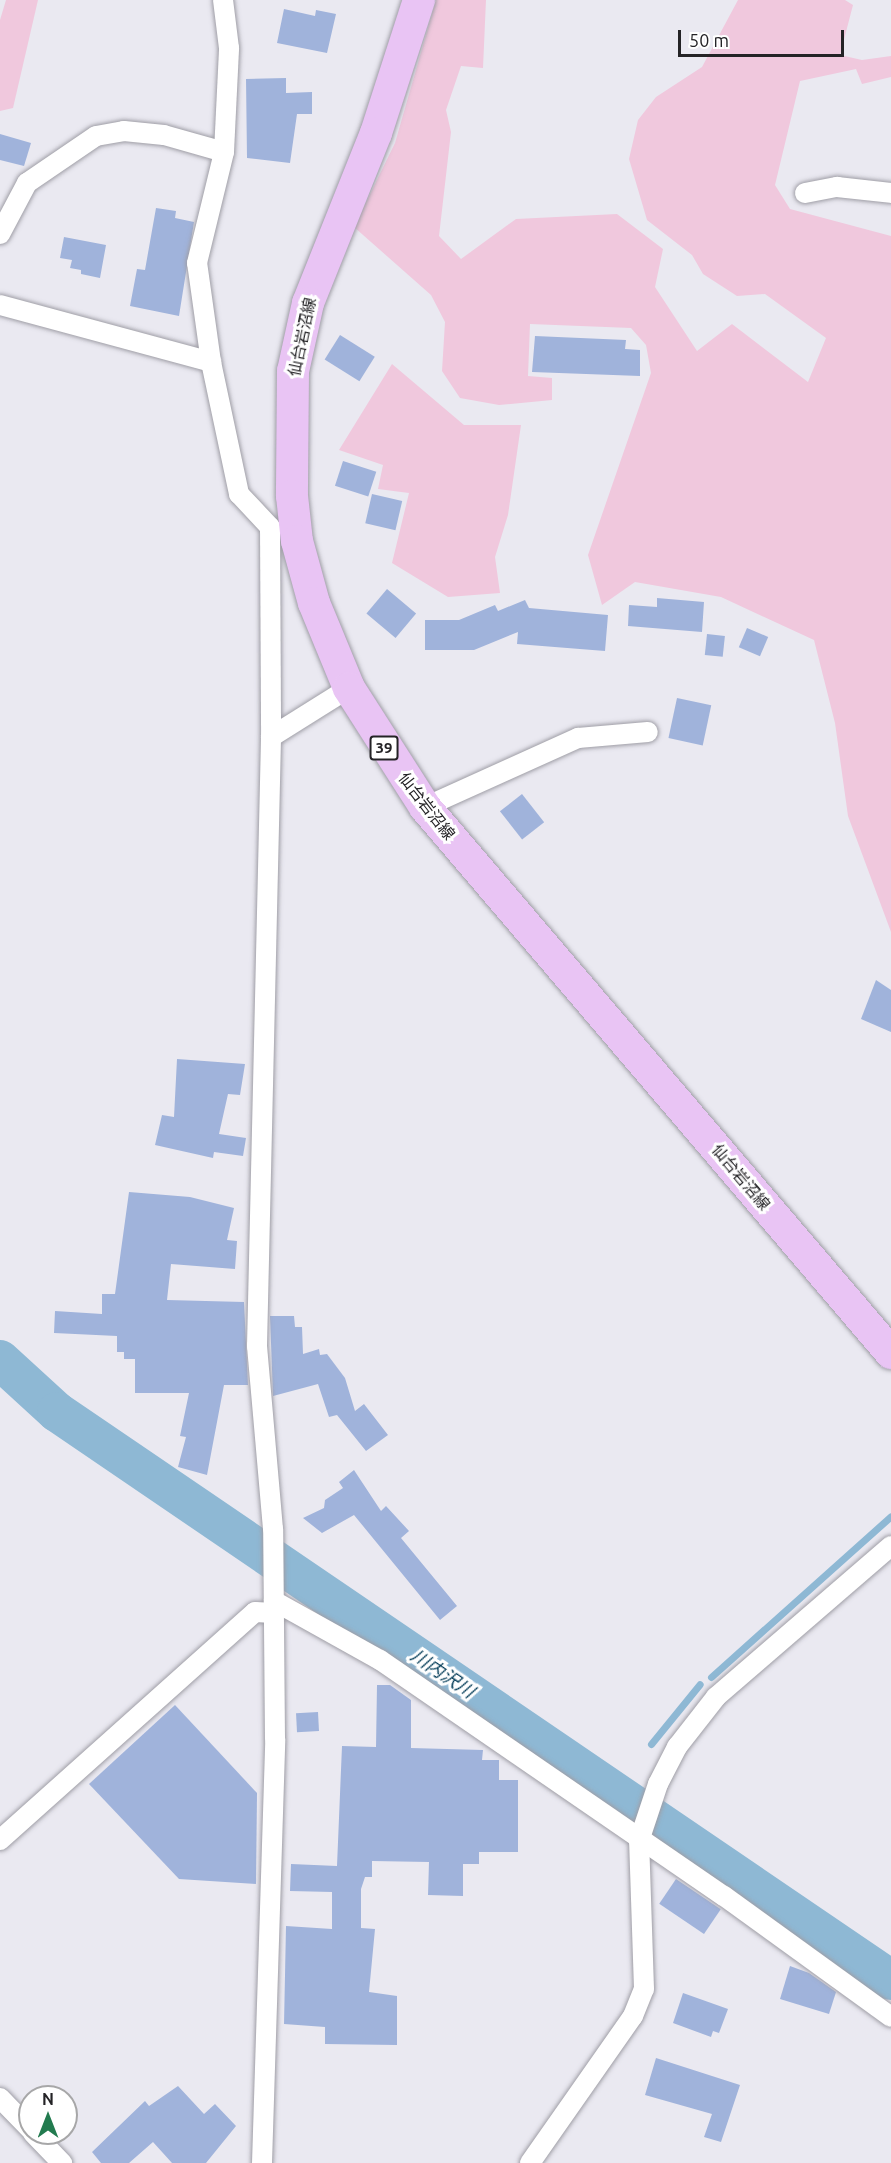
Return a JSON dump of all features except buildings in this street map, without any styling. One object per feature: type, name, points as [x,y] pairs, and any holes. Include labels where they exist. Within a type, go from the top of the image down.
[{"type":"main road","name":"仙台岩沼線","points":[[419,0],[376,133],[318,272],[293,371],[289,433],[297,541],[314,603],[349,688],[425,807],[891,1353]]},
{"type":"street","points":[[223,0],[229,48],[224,152],[197,263],[212,362],[239,494],[270,527],[271,737],[257,1346],[273,1529],[275,1739],[262,2163]]},
{"type":"street","points":[[0,234],[27,183],[96,136],[124,131],[164,135],[224,152]]},
{"type":"street","points":[[805,194],[837,187],[891,193]]},
{"type":"street","points":[[0,305],[212,362]]},
{"type":"street","points":[[271,737],[349,688]]},
{"type":"street","points":[[425,807],[578,738],[648,732]]},
{"type":"street","points":[[530,2163],[633,2016],[644,1989],[641,1837],[655,1794],[677,1747],[716,1697],[891,1546]]},
{"type":"street","points":[[274,1600],[380,1660],[641,1837],[891,2017]]},
{"type":"street","points":[[0,1840],[255,1612],[274,1600]]},
{"type":"street","points":[[0,2098],[18,2117]]},
{"type":"street","points":[[45,2145],[62,2163]]},
{"type":"shaded area","points":[[6,0],[38,0],[13,108],[0,111],[0,20]]},
{"type":"shaded area","points":[[436,0],[486,0],[483,68],[461,66],[446,110],[451,132],[439,236],[461,259],[516,219],[617,214],[663,249],[655,287],[697,351],[732,324],[808,382],[826,338],[765,294],[737,296],[703,274],[692,255],[647,220],[629,159],[638,120],[656,97],[702,67],[738,0],[845,0],[853,5],[840,55],[862,60],[891,56],[891,77],[862,84],[856,69],[800,81],[775,185],[790,209],[891,236],[891,932],[848,816],[835,723],[814,640],[721,597],[635,582],[602,605],[588,555],[651,373],[646,345],[631,328],[530,324],[528,376],[552,378],[552,400],[499,405],[460,398],[442,371],[445,322],[431,295],[354,227],[395,143]]},
{"type":"shaded area","points":[[392,364],[464,425],[521,425],[508,515],[495,557],[500,593],[448,597],[392,563],[409,493],[378,489],[383,465],[339,450]]},
{"type":"waterway","name":"川内沢川","points":[[0,1360],[57,1412],[891,1980]]},
{"type":"waterway","points":[[711,1677],[891,1516]]},
{"type":"waterway","points":[[651,1744],[700,1684]]},
{"type":"waterway","points":[[630,1802],[633,1789]]}]
